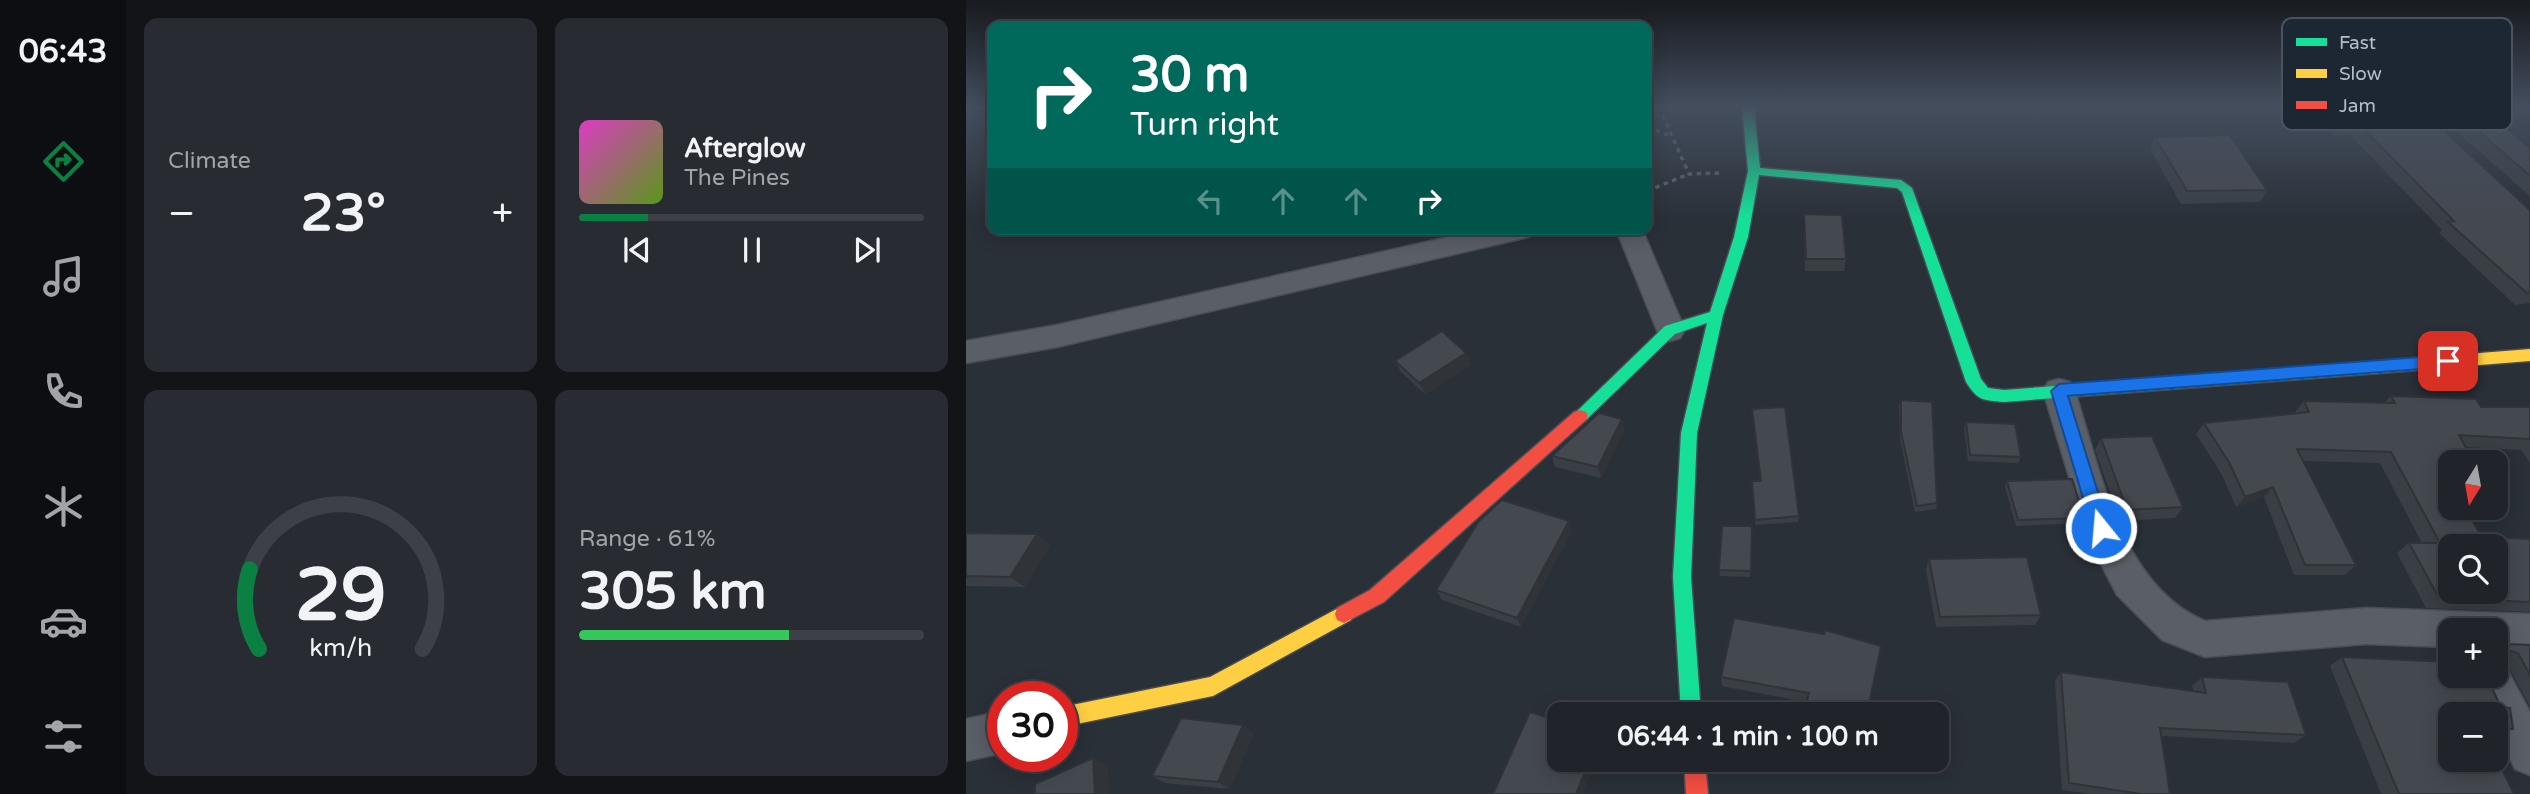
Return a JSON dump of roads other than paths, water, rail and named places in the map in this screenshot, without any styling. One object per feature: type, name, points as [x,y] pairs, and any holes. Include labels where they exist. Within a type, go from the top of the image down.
[{"type":"street","points":[[1690,702],[1682,577],[1689,433],[1716,316],[1741,237],[1754,171],[1751,144]]},
{"type":"street","points":[[1754,171],[1901,184],[1908,191],[1974,382],[1984,394],[2059,391],[2530,355]]},
{"type":"street","points":[[966,352],[1057,336],[1498,235]]},
{"type":"street","points":[[1631,235],[1670,330]]},
{"type":"street","points":[[1078,715],[1213,686],[1377,596],[1591,407],[1670,330],[1716,316]]},
{"type":"street","points":[[2059,391],[2101,528],[2130,583],[2176,627],[2205,639],[2366,626],[2438,628]]},
{"type":"street","points":[[2508,631],[2530,632]]},
{"type":"street","points":[[2496,688],[2530,754]]},
{"type":"street","points":[[966,740],[987,735]]},
{"type":"street","points":[[1696,772],[1697,794]]}]
